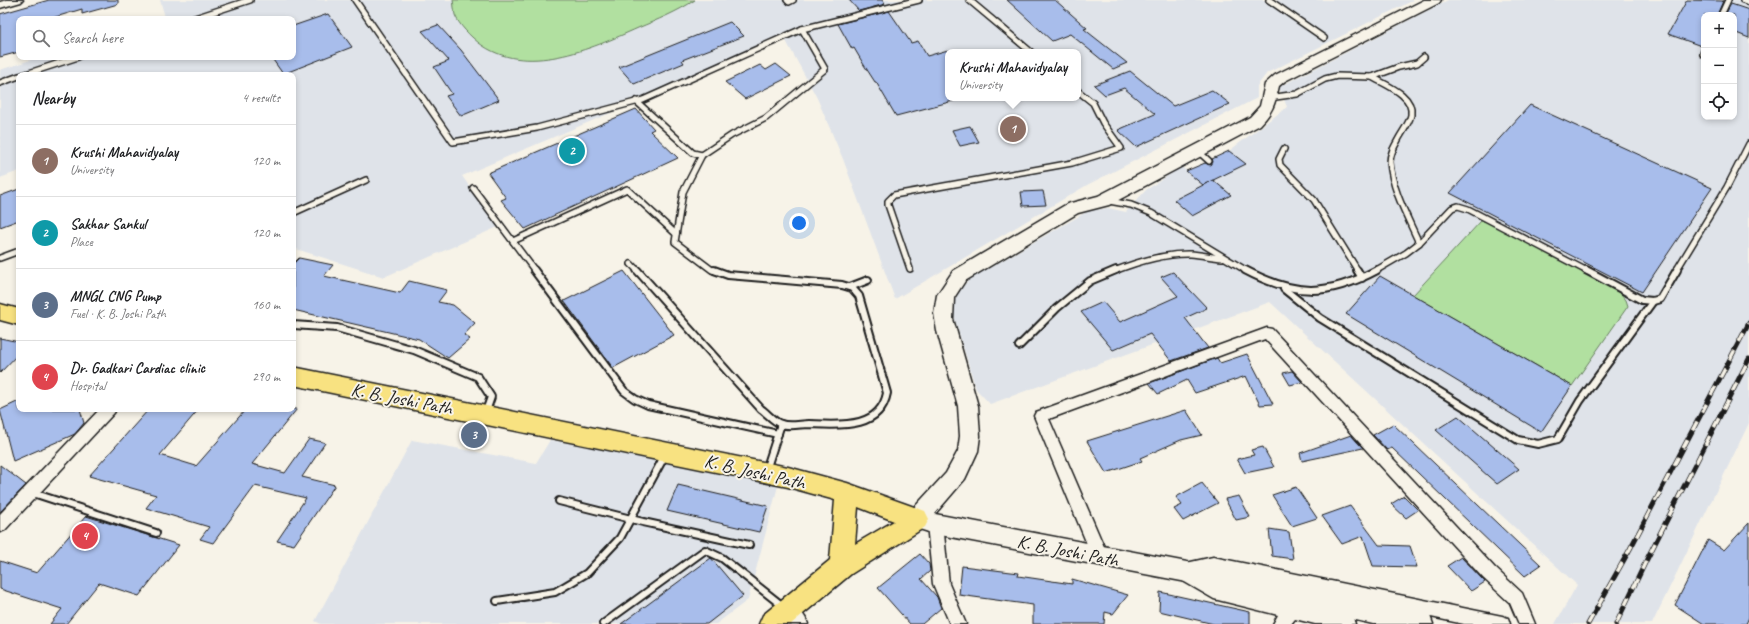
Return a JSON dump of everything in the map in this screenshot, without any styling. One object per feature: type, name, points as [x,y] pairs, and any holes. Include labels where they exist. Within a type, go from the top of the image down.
[{"type":"main road","points":[[787,620],[842,566],[926,521],[962,465],[969,445],[970,425],[968,404],[946,333],[943,314],[944,301],[949,290],[959,276],[1073,208],[1087,203],[1103,201],[1203,155],[1255,121],[1264,110],[1272,84],[1280,78],[1434,0]]},
{"type":"main road","points":[[0,312],[16,316]]},
{"type":"main road","name":"K. B. Joshi Path","points":[[296,377],[765,472],[847,493],[926,521],[1213,577],[1422,624]]},
{"type":"main road","points":[[842,566],[847,493]]},
{"type":"street","points":[[0,5],[18,0]]},
{"type":"street","points":[[1100,556],[1041,416],[1267,333],[1489,573],[1516,598],[1527,624]]},
{"type":"street","points":[[0,525],[106,412]]},
{"type":"street","points":[[926,521],[941,584],[958,624]]},
{"type":"street","points":[[1178,570],[1213,564],[1502,624]]},
{"type":"street","points":[[1178,570],[1214,591],[1348,624]]},
{"type":"street","points":[[1280,624],[1292,610]]},
{"type":"lane","points":[[201,16],[250,0]]},
{"type":"lane","points":[[355,0],[453,142],[537,128],[636,102],[802,29],[919,0]]},
{"type":"lane","points":[[787,0],[788,2],[793,0]]},
{"type":"lane","points":[[969,0],[1028,49]]},
{"type":"lane","points":[[1269,0],[1324,38]]},
{"type":"lane","points":[[1722,12],[1728,0]]},
{"type":"lane","points":[[1742,0],[1749,2]]},
{"type":"lane","points":[[630,264],[761,409],[781,424],[843,425],[864,421],[876,414],[885,404],[887,393],[859,296],[850,287],[842,285],[728,275],[712,270],[675,242],[683,192],[702,155],[732,135],[766,118],[825,69],[802,29]]},
{"type":"lane","points":[[1268,98],[1297,94],[1309,89],[1325,79],[1337,76],[1372,77],[1399,67],[1417,63],[1424,57]]},
{"type":"lane","points":[[32,72],[69,60]]},
{"type":"lane","points":[[0,83],[16,77]]},
{"type":"lane","points":[[1372,77],[1401,94],[1412,108],[1411,117],[1392,150],[1390,161],[1392,177],[1419,243]]},
{"type":"lane","points":[[910,270],[888,205],[890,198],[894,194],[1072,163],[1121,148],[1103,123],[1093,103],[1081,93]]},
{"type":"lane","points":[[636,102],[693,153],[702,155]]},
{"type":"lane","points":[[1282,288],[1306,292],[1314,291],[1328,289],[1362,278],[1395,260],[1419,243],[1452,208],[1458,206],[1468,209],[1642,300],[1653,301],[1660,299],[1727,187],[1749,144]]},
{"type":"lane","points":[[1284,149],[1279,159],[1280,164],[1314,200],[1362,278]]},
{"type":"lane","points":[[296,212],[366,180]]},
{"type":"lane","points":[[473,188],[624,391],[635,399],[648,405],[778,434]]},
{"type":"lane","points":[[512,241],[627,189],[676,234]]},
{"type":"lane","points":[[1103,201],[1119,201],[1141,208],[1224,258],[1282,288],[1320,318],[1518,440],[1534,445],[1548,443],[1558,439],[1580,401],[1653,301]]},
{"type":"lane","points":[[0,258],[16,252]]},
{"type":"lane","points":[[1019,346],[1057,308],[1090,281],[1135,263],[1172,255],[1190,254],[1224,258]]},
{"type":"lane","points":[[850,287],[868,280]]},
{"type":"lane","points":[[296,325],[337,328],[414,350],[478,377],[491,396],[485,415]]},
{"type":"lane","points":[[765,472],[781,424]]},
{"type":"lane","points":[[497,601],[555,592],[587,573],[620,538],[667,452]]},
{"type":"lane","points":[[30,492],[156,533]]},
{"type":"lane","points":[[559,501],[630,519],[749,545]]},
{"type":"lane","points":[[604,624],[705,550],[722,558],[787,620]]},
{"type":"shaded area","points":[[160,0],[1414,0],[1267,73],[1257,86],[1257,98],[1087,185],[895,299],[843,159],[817,98],[785,39],[462,176],[498,227],[384,277],[296,249],[296,72],[16,72],[16,172],[0,178],[0,70],[31,60],[296,60],[296,16],[165,16]]},
{"type":"shaded area","points":[[1448,0],[1749,0],[1749,423],[1652,624],[1555,624],[1577,585],[1270,302],[990,404],[976,389],[954,317],[954,303],[959,290],[970,279],[1088,211],[1108,208],[1126,212],[1146,190],[1181,167],[1187,171],[1229,151],[1287,107],[1279,87]]},
{"type":"shaded area","points":[[412,440],[536,463],[550,440],[779,482],[748,600],[716,624],[321,624],[315,621]]},
{"type":"green space","points":[[453,0],[695,0],[667,16],[600,44],[558,56],[537,59],[517,58],[497,53],[479,43],[459,23],[455,13]]},
{"type":"green space","points":[[1481,221],[1487,221],[1617,289],[1626,300],[1628,306],[1572,386],[1413,295]]},
{"type":"building","points":[[49,0],[118,0],[118,4],[82,14],[82,9],[59,16],[16,16],[16,53],[0,57],[0,14]]},
{"type":"building","points":[[849,0],[882,0],[885,4],[859,11]]},
{"type":"building","points":[[1007,0],[1055,0],[1087,28],[1084,29],[1127,63],[1113,69],[1070,34],[1052,41]]},
{"type":"building","points":[[1687,0],[1723,1],[1718,12],[1701,12],[1701,46],[1668,34]]},
{"type":"building","points":[[1731,4],[1749,10],[1749,38],[1737,33],[1737,12],[1727,12]]},
{"type":"building","points":[[889,11],[911,43],[918,41],[927,56],[945,51],[945,101],[953,101],[896,116],[854,48],[852,49],[838,24]]},
{"type":"building","points":[[328,14],[352,47],[288,72],[282,72],[273,60],[296,60],[296,25]]},
{"type":"building","points":[[730,22],[744,36],[682,60],[684,63],[634,84],[619,67]]},
{"type":"building","points":[[438,25],[461,50],[499,100],[461,116],[446,96],[452,94],[434,67],[449,61],[422,31]]},
{"type":"building","points":[[776,64],[791,76],[745,99],[725,82],[760,65],[766,70]]},
{"type":"building","points":[[1130,71],[1173,106],[1212,90],[1230,104],[1136,147],[1118,130],[1155,114],[1124,88],[1105,95],[1094,85]]},
{"type":"building","points":[[1530,105],[1712,188],[1642,292],[1450,193]]},
{"type":"building","points":[[636,109],[654,129],[650,131],[678,158],[525,229],[501,200],[506,198],[488,173]]},
{"type":"building","points":[[970,126],[979,142],[960,146],[952,130]]},
{"type":"building","points":[[1229,151],[1246,164],[1203,185],[1186,171],[1205,163],[1211,165],[1213,162],[1212,159]]},
{"type":"building","points":[[1213,180],[1231,195],[1192,216],[1174,200]]},
{"type":"building","points":[[16,190],[16,221],[0,227],[0,196]]},
{"type":"building","points":[[1043,191],[1046,205],[1023,206],[1021,192]]},
{"type":"building","points":[[299,258],[333,265],[324,276],[400,293],[409,281],[447,290],[438,302],[453,305],[475,323],[464,335],[470,339],[448,358],[419,339],[296,311],[296,261]]},
{"type":"building","points":[[624,271],[674,335],[613,368],[564,301]]},
{"type":"building","points":[[1173,272],[1207,308],[1185,318],[1208,348],[1171,361],[1150,334],[1113,350],[1081,312],[1103,302],[1120,322],[1178,296],[1161,277]]},
{"type":"building","points":[[1380,276],[1572,386],[1541,432],[1346,314]]},
{"type":"building","points":[[0,338],[16,341],[16,356],[0,373]]},
{"type":"building","points":[[1247,354],[1273,404],[1260,405],[1246,376],[1195,393],[1187,380],[1158,394],[1149,383],[1217,358],[1220,363]]},
{"type":"building","points":[[1292,371],[1302,382],[1290,385],[1283,373]]},
{"type":"building","points":[[16,402],[16,412],[81,412],[84,423],[75,434],[13,461],[0,410]]},
{"type":"building","points":[[1186,410],[1202,435],[1181,440],[1140,458],[1142,461],[1106,473],[1087,441]]},
{"type":"building","points":[[146,412],[196,412],[160,455],[196,466],[243,412],[295,412],[252,464],[285,473],[309,439],[323,442],[325,443],[302,477],[335,485],[294,545],[277,541],[306,498],[255,486],[213,543],[200,539],[209,527],[146,508],[156,495],[89,476]]},
{"type":"building","points":[[1458,416],[1519,469],[1497,484],[1436,430]]},
{"type":"building","points":[[1393,424],[1541,565],[1525,576],[1392,448],[1387,450],[1373,435]]},
{"type":"building","points":[[1351,435],[1363,448],[1302,461],[1300,453]]},
{"type":"building","points":[[1263,447],[1274,467],[1245,473],[1237,459],[1254,455],[1251,450]]},
{"type":"building","points":[[0,465],[26,485],[0,512]]},
{"type":"building","points":[[1202,483],[1218,503],[1183,521],[1174,509],[1182,505],[1176,497]]},
{"type":"building","points":[[678,485],[768,506],[759,532],[667,511]]},
{"type":"building","points":[[1296,487],[1317,518],[1292,526],[1272,495]]},
{"type":"building","points":[[1239,496],[1250,517],[1236,520],[1225,499]]},
{"type":"building","points":[[1404,496],[1418,510],[1406,518],[1391,504]]},
{"type":"building","points":[[1350,506],[1379,545],[1410,546],[1417,567],[1373,566],[1363,536],[1342,544],[1322,516]]},
{"type":"building","points":[[86,516],[179,545],[139,596],[99,583],[66,624],[50,624],[62,609],[0,589],[0,561],[37,573]]},
{"type":"building","points":[[1749,523],[1749,617],[1746,624],[1704,624],[1675,605],[1708,540],[1724,550]]},
{"type":"building","points":[[1269,529],[1289,532],[1293,559],[1272,556]]},
{"type":"building","points":[[920,554],[929,564],[930,571],[921,579],[937,597],[941,608],[922,624],[910,624],[878,588]]},
{"type":"building","points":[[1461,557],[1485,582],[1471,591],[1447,566]]},
{"type":"building","points":[[711,558],[743,596],[707,624],[621,624]]},
{"type":"building","points":[[962,566],[1019,573],[1018,576],[1072,584],[1072,579],[1128,595],[1113,614],[1105,612],[1104,624],[1033,624],[1033,605],[959,595]]},
{"type":"building","points":[[1160,592],[1250,612],[1250,624],[1214,624],[1159,611]]},
{"type":"railway","points":[[1588,624],[1630,549],[1749,323]]},
{"type":"railway","points":[[1616,624],[1647,559],[1749,359]]},
{"type":"place","name":"Krushi Mahavidyalay","points":[[1013,129]]},
{"type":"place","name":"Sakhar Sankul","points":[[572,151]]},
{"type":"place","name":"MNGL CNG Pump","points":[[474,435]]},
{"type":"place","name":"Dr. Gadkari Cardiac clinic","points":[[85,536]]}]
